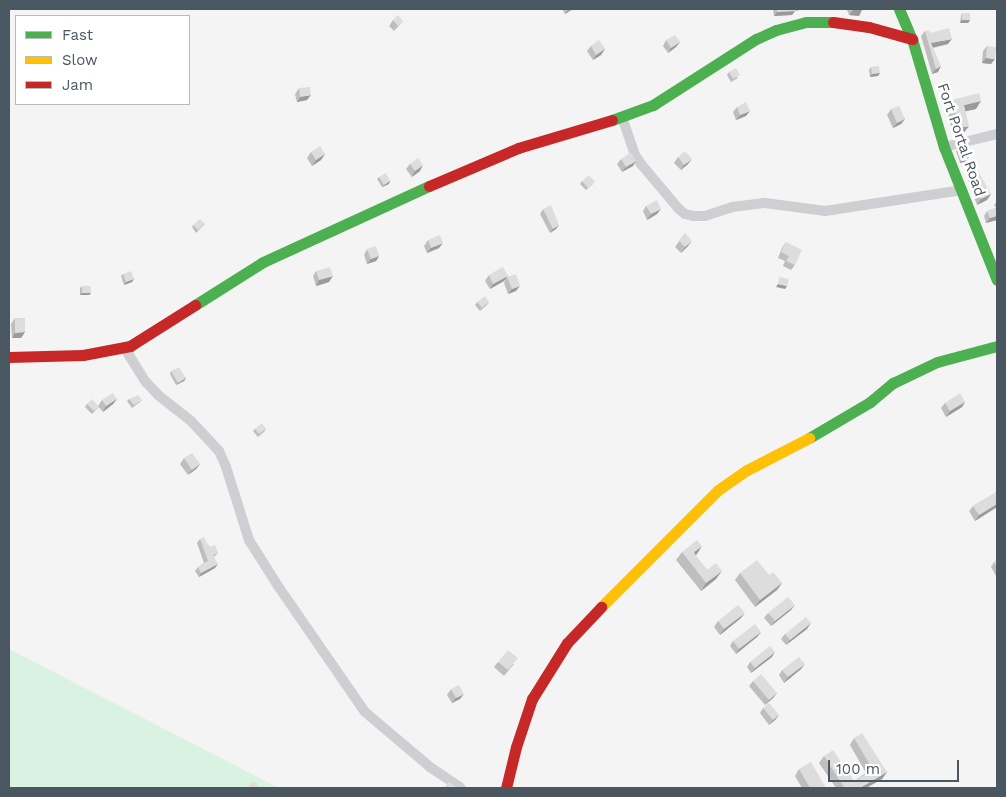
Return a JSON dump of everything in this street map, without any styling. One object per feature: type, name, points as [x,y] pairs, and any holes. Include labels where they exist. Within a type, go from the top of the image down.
[{"type":"street","name":"Fort Portal Road","points":[[899,9],[912,39],[944,147],[997,280]]},
{"type":"street","points":[[461,788],[430,766],[364,712],[252,546],[246,533],[226,466],[218,452],[190,421],[158,395],[146,382],[127,352],[136,344],[263,262],[333,228],[518,148],[622,117],[653,105],[756,39],[794,24],[836,22],[869,27],[912,39]]},
{"type":"street","points":[[622,117],[638,160],[678,208],[685,214],[693,216],[705,216],[732,207],[765,203],[825,211],[962,190]]},
{"type":"street","points":[[944,147],[997,134]]},
{"type":"street","points":[[9,357],[83,355],[121,349],[136,344]]},
{"type":"street","points":[[506,788],[516,747],[532,699],[567,643],[655,551],[718,490],[747,470],[820,432],[862,407],[893,383],[937,362],[997,346]]},
{"type":"green space","points":[[9,649],[279,788],[9,788]]},
{"type":"building","points":[[777,9],[796,9],[796,11],[777,12]]},
{"type":"building","points":[[962,13],[970,13],[970,20],[962,20]]},
{"type":"building","points":[[398,15],[403,21],[398,26],[393,20]]},
{"type":"building","points":[[949,28],[952,39],[931,43],[941,66],[936,69],[925,31],[929,30],[930,33]]},
{"type":"building","points":[[675,35],[680,42],[671,48],[666,40]]},
{"type":"building","points":[[599,40],[605,49],[596,55],[591,46]]},
{"type":"building","points":[[987,46],[996,47],[995,59],[986,58]]},
{"type":"building","points":[[879,66],[880,73],[872,74],[871,67]]},
{"type":"building","points":[[736,68],[740,75],[733,79],[729,72]]},
{"type":"building","points":[[310,87],[311,95],[300,97],[299,88]]},
{"type":"building","points":[[979,93],[981,101],[964,105],[969,126],[959,128],[952,100]]},
{"type":"building","points":[[746,102],[750,111],[740,115],[737,107]]},
{"type":"building","points":[[899,106],[905,119],[897,123],[891,109]]},
{"type":"building","points":[[966,144],[969,157],[964,157],[960,146]]},
{"type":"building","points":[[320,146],[325,154],[316,160],[311,152]]},
{"type":"building","points":[[685,151],[692,159],[684,165],[678,157]]},
{"type":"building","points":[[631,152],[636,161],[626,167],[621,159]]},
{"type":"building","points":[[418,158],[423,165],[415,171],[410,164]]},
{"type":"building","points":[[978,171],[991,194],[981,199],[971,175]]},
{"type":"building","points":[[386,173],[390,181],[384,185],[379,177]]},
{"type":"building","points":[[589,175],[595,182],[588,188],[582,181]]},
{"type":"building","points":[[657,200],[661,209],[651,214],[646,206]]},
{"type":"building","points":[[551,205],[559,225],[553,229],[543,209]]},
{"type":"building","points":[[997,208],[997,216],[990,218],[987,211]]},
{"type":"building","points":[[200,219],[205,224],[198,230],[193,225]]},
{"type":"building","points":[[685,233],[692,241],[685,247],[679,241]]},
{"type":"building","points":[[440,235],[443,243],[431,248],[428,240]]},
{"type":"building","points":[[786,242],[802,250],[795,265],[786,261],[789,256],[781,252]]},
{"type":"building","points":[[376,246],[379,256],[371,259],[367,249]]},
{"type":"building","points":[[330,267],[333,276],[319,280],[316,271]]},
{"type":"building","points":[[503,267],[508,276],[493,284],[489,275]]},
{"type":"building","points":[[131,271],[134,279],[126,282],[123,274]]},
{"type":"building","points":[[516,274],[520,286],[512,289],[507,277]]},
{"type":"building","points":[[779,277],[789,279],[787,286],[778,284]]},
{"type":"building","points":[[82,286],[91,286],[91,293],[82,293]]},
{"type":"building","points":[[485,296],[489,302],[482,308],[477,302]]},
{"type":"building","points":[[15,318],[25,318],[25,332],[15,333]]},
{"type":"building","points":[[179,367],[186,378],[178,383],[171,371]]},
{"type":"building","points":[[113,393],[117,399],[106,406],[102,400]]},
{"type":"building","points":[[960,393],[965,402],[950,411],[945,403]]},
{"type":"building","points":[[138,395],[142,400],[134,405],[129,399]]},
{"type":"building","points":[[92,399],[99,407],[94,411],[87,404]]},
{"type":"building","points":[[262,423],[266,429],[259,434],[255,429]]},
{"type":"building","points":[[192,453],[200,464],[192,470],[184,458]]},
{"type":"building","points":[[997,492],[997,504],[979,515],[973,506]]},
{"type":"building","points":[[204,537],[209,547],[215,545],[218,553],[213,555],[218,564],[201,573],[198,567],[208,561],[200,539]]},
{"type":"building","points":[[697,540],[702,546],[694,552],[707,570],[716,563],[722,571],[706,583],[682,552]]},
{"type":"building","points":[[757,560],[769,575],[773,572],[782,583],[760,600],[740,573]]},
{"type":"building","points":[[788,597],[795,605],[775,621],[768,613]]},
{"type":"building","points":[[738,605],[745,613],[724,629],[718,621]]},
{"type":"building","points":[[806,617],[811,623],[790,640],[785,634]]},
{"type":"building","points":[[755,624],[761,632],[739,649],[733,641]]},
{"type":"building","points":[[770,646],[775,652],[755,668],[750,662]]},
{"type":"building","points":[[508,650],[518,658],[508,670],[498,662]]},
{"type":"building","points":[[799,657],[805,664],[788,677],[782,670]]},
{"type":"building","points":[[761,674],[777,693],[769,700],[753,681]]},
{"type":"building","points":[[459,685],[464,694],[456,698],[451,689]]},
{"type":"building","points":[[769,703],[779,715],[773,720],[763,708]]},
{"type":"building","points":[[862,733],[887,772],[860,788],[842,788],[844,787],[824,756],[833,750],[854,781],[873,770],[854,738]]},
{"type":"building","points":[[811,762],[826,788],[810,788],[799,769]]},
{"type":"building","points":[[254,781],[259,787],[251,788],[249,785]]},
{"type":"building","points":[[449,782],[458,788],[444,788]]},
{"type":"traffic: fast","points":[[899,9],[912,39],[944,147],[997,280]]},
{"type":"traffic: fast","points":[[612,120],[653,105],[756,39],[776,30],[806,22],[833,22]]},
{"type":"traffic: fast","points":[[195,305],[263,262],[429,186]]},
{"type":"traffic: fast","points":[[809,438],[870,402],[893,383],[937,362],[997,346]]},
{"type":"traffic: slow","points":[[601,607],[718,490],[747,470],[809,438]]},
{"type":"traffic: jam","points":[[833,22],[869,27],[912,39]]},
{"type":"traffic: jam","points":[[429,186],[518,148],[612,120]]},
{"type":"traffic: jam","points":[[9,357],[83,355],[130,346],[195,305]]},
{"type":"traffic: jam","points":[[506,788],[516,747],[532,699],[567,643],[601,607]]}]
